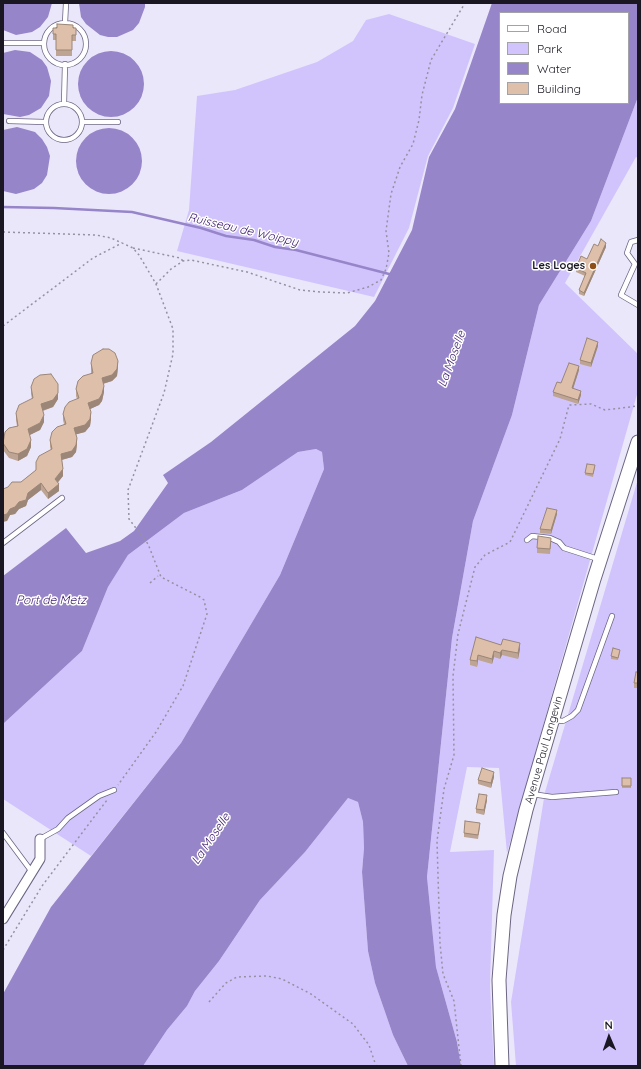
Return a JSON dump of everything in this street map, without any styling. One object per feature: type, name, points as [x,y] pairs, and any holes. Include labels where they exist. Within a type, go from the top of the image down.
[{"type":"main road","name":"Avenue Paul Langevin","points":[[502,1066],[499,980],[504,915],[510,876],[530,794],[600,560],[638,442]]},
{"type":"street","points":[[3,919],[40,859],[40,839]]},
{"type":"lane","points":[[65,23],[66,3]]},
{"type":"lane","points":[[65,23],[72,24],[82,32],[86,44],[85,50],[77,61],[65,64],[53,60],[48,56],[44,43],[48,31],[59,24],[65,23]]},
{"type":"lane","points":[[3,43],[44,43]]},
{"type":"lane","points":[[64,104],[65,64]]},
{"type":"lane","points":[[64,104],[75,107],[79,112],[82,122],[79,133],[69,140],[63,141],[58,140],[48,133],[45,122],[46,116],[53,107],[64,104]]},
{"type":"lane","points":[[8,121],[45,122]]},
{"type":"lane","points":[[82,122],[118,122]]},
{"type":"lane","points":[[638,240],[631,242],[627,253],[635,264],[621,295],[638,305]]},
{"type":"lane","points":[[3,543],[62,498]]},
{"type":"lane","points":[[527,540],[532,536],[550,538],[559,542],[564,548],[600,560]]},
{"type":"lane","points":[[552,720],[563,721],[572,716],[578,710],[612,616]]},
{"type":"lane","points":[[40,839],[58,829],[68,818],[99,796],[114,790]]},
{"type":"lane","points":[[530,794],[552,797],[616,792]]},
{"type":"lane","points":[[3,833],[32,872]]},
{"type":"path","points":[[156,284],[171,269],[183,261],[191,260],[247,272],[300,290],[347,292],[368,287],[381,280],[386,269],[389,253],[386,231],[391,194],[400,167],[412,144],[419,120],[422,95],[431,60],[465,3]]},
{"type":"path","points":[[3,232],[111,238],[133,248],[180,258],[183,261]]},
{"type":"path","points":[[3,326],[93,258],[122,243]]},
{"type":"path","points":[[3,950],[42,886],[156,732],[183,686],[208,614],[204,600],[161,577],[158,573],[148,544],[129,518],[128,490],[164,393],[173,354],[173,329],[156,284],[133,248]]},
{"type":"path","points":[[461,1066],[454,1001],[443,974],[442,966],[437,841],[444,789],[454,755],[453,676],[458,634],[475,567],[484,555],[510,542],[560,438],[568,405],[591,404],[605,410],[638,406]]},
{"type":"path","points":[[150,583],[158,576]]},
{"type":"path","points":[[209,1002],[226,984],[237,977],[267,976],[282,979],[311,994],[353,1024],[369,1045],[376,1066]]},
{"type":"green space","points":[[389,14],[475,44],[453,108],[428,156],[409,228],[374,297],[177,251],[189,210],[197,96],[235,90],[317,62],[353,41],[366,20]]},
{"type":"green space","points":[[638,97],[638,158],[636,157],[565,283],[638,354],[638,391],[507,853],[499,768],[467,767],[450,852],[494,850],[490,985],[494,1066],[461,1066],[457,1042],[436,967],[427,877],[452,638],[473,521],[512,415],[539,305],[591,221]]},
{"type":"green space","points":[[316,449],[322,452],[324,469],[280,575],[181,743],[91,856],[3,799],[3,724],[82,651],[108,587],[128,555],[184,513],[242,490],[298,452]]},
{"type":"green space","points":[[638,479],[638,1066],[516,1066],[511,1002],[545,792]]},
{"type":"green space","points":[[348,798],[358,802],[363,822],[364,848],[362,872],[368,951],[375,983],[393,1035],[408,1066],[143,1066],[167,1030],[187,1006],[195,991],[219,961],[260,900],[305,852]]},
{"type":"water","points":[[3,3],[52,3],[48,17],[40,27],[32,32],[16,35],[3,30]]},
{"type":"water","points":[[79,3],[145,3],[145,7],[139,23],[133,30],[117,37],[108,37],[100,35],[86,24],[81,17]]},
{"type":"water","points":[[492,3],[638,3],[638,97],[591,221],[539,305],[512,415],[473,521],[452,638],[427,877],[436,967],[457,1042],[461,1066],[408,1066],[393,1035],[375,983],[368,951],[362,872],[364,848],[363,822],[358,802],[348,798],[305,852],[260,900],[219,961],[195,991],[187,1006],[167,1030],[143,1066],[3,1066],[3,994],[51,907],[181,743],[280,575],[324,469],[322,452],[316,449],[298,452],[242,490],[184,513],[128,555],[108,587],[82,651],[3,724],[3,576],[66,528],[86,553],[120,541],[134,531],[168,483],[163,475],[211,442],[355,326],[375,301],[412,230],[429,157],[455,109]]},
{"type":"water","points":[[15,50],[30,52],[42,60],[47,67],[51,81],[49,96],[41,108],[29,115],[20,117],[3,114],[3,53]]},
{"type":"water","points":[[104,51],[118,51],[130,56],[139,65],[144,77],[142,97],[135,108],[118,117],[104,117],[92,112],[83,103],[78,91],[78,77],[83,65],[92,56]]},
{"type":"water","points":[[17,127],[35,132],[47,147],[50,156],[47,175],[42,183],[34,189],[16,194],[3,191],[3,130]]},
{"type":"water","points":[[102,128],[116,128],[128,133],[137,142],[142,154],[140,174],[133,185],[116,194],[102,194],[90,189],[81,180],[76,168],[76,154],[81,142],[90,133]]},
{"type":"building","points":[[57,24],[73,25],[73,28],[76,28],[76,35],[72,35],[72,50],[56,50],[56,34],[53,34],[53,28],[57,28]]},
{"type":"building","points":[[601,239],[606,243],[584,293],[579,290],[586,273],[576,268],[581,256],[587,259],[594,244],[598,246]]},
{"type":"building","points":[[587,338],[598,342],[591,363],[580,360]]},
{"type":"building","points":[[103,349],[109,349],[115,353],[118,361],[117,369],[112,375],[102,378],[104,386],[99,399],[88,403],[91,412],[90,419],[85,425],[74,428],[77,438],[76,445],[72,451],[61,454],[63,469],[55,479],[59,484],[48,493],[41,483],[28,493],[26,500],[19,502],[15,507],[10,509],[7,514],[3,515],[3,489],[8,487],[12,482],[21,482],[36,470],[36,462],[39,456],[52,449],[50,440],[52,432],[57,427],[66,424],[63,414],[65,407],[69,402],[79,398],[76,389],[78,381],[83,376],[93,373],[91,363],[93,355]]},
{"type":"building","points":[[569,363],[579,366],[572,388],[581,391],[578,400],[553,392],[557,382],[561,383]]},
{"type":"building","points":[[51,374],[58,384],[58,393],[53,400],[41,404],[44,415],[40,423],[28,429],[31,440],[27,449],[18,454],[9,452],[3,443],[5,432],[9,428],[18,426],[16,413],[19,405],[33,398],[31,387],[34,379],[40,375]]},
{"type":"building","points":[[587,464],[595,465],[593,474],[585,473]]},
{"type":"building","points":[[547,508],[557,510],[551,530],[540,529]]},
{"type":"building","points":[[538,536],[551,538],[550,549],[537,548]]},
{"type":"building","points":[[476,637],[501,645],[503,639],[520,643],[518,653],[502,650],[500,653],[494,651],[492,659],[478,655],[477,661],[470,660]]},
{"type":"building","points":[[613,648],[620,650],[618,658],[611,656]]},
{"type":"building","points":[[636,672],[638,672],[638,683],[634,683]]},
{"type":"building","points":[[482,768],[494,772],[491,783],[478,780]]},
{"type":"building","points":[[622,778],[631,778],[631,786],[622,786]]},
{"type":"building","points":[[479,794],[487,795],[484,810],[476,809]]},
{"type":"building","points":[[465,821],[480,823],[478,835],[464,833]]},
{"type":"waterway","name":"Ruisseau de Woippy","points":[[3,207],[132,212],[201,228],[226,236],[254,240],[275,247],[296,250],[393,275]]},
{"type":"place","name":"Les Loges","points":[[593,266]]},
{"type":"water label","name":"La Moselle","points":[[452,359]]},
{"type":"water label","name":"Port de Metz","points":[[51,600]]},
{"type":"water label","name":"La Moselle","points":[[211,839]]}]
